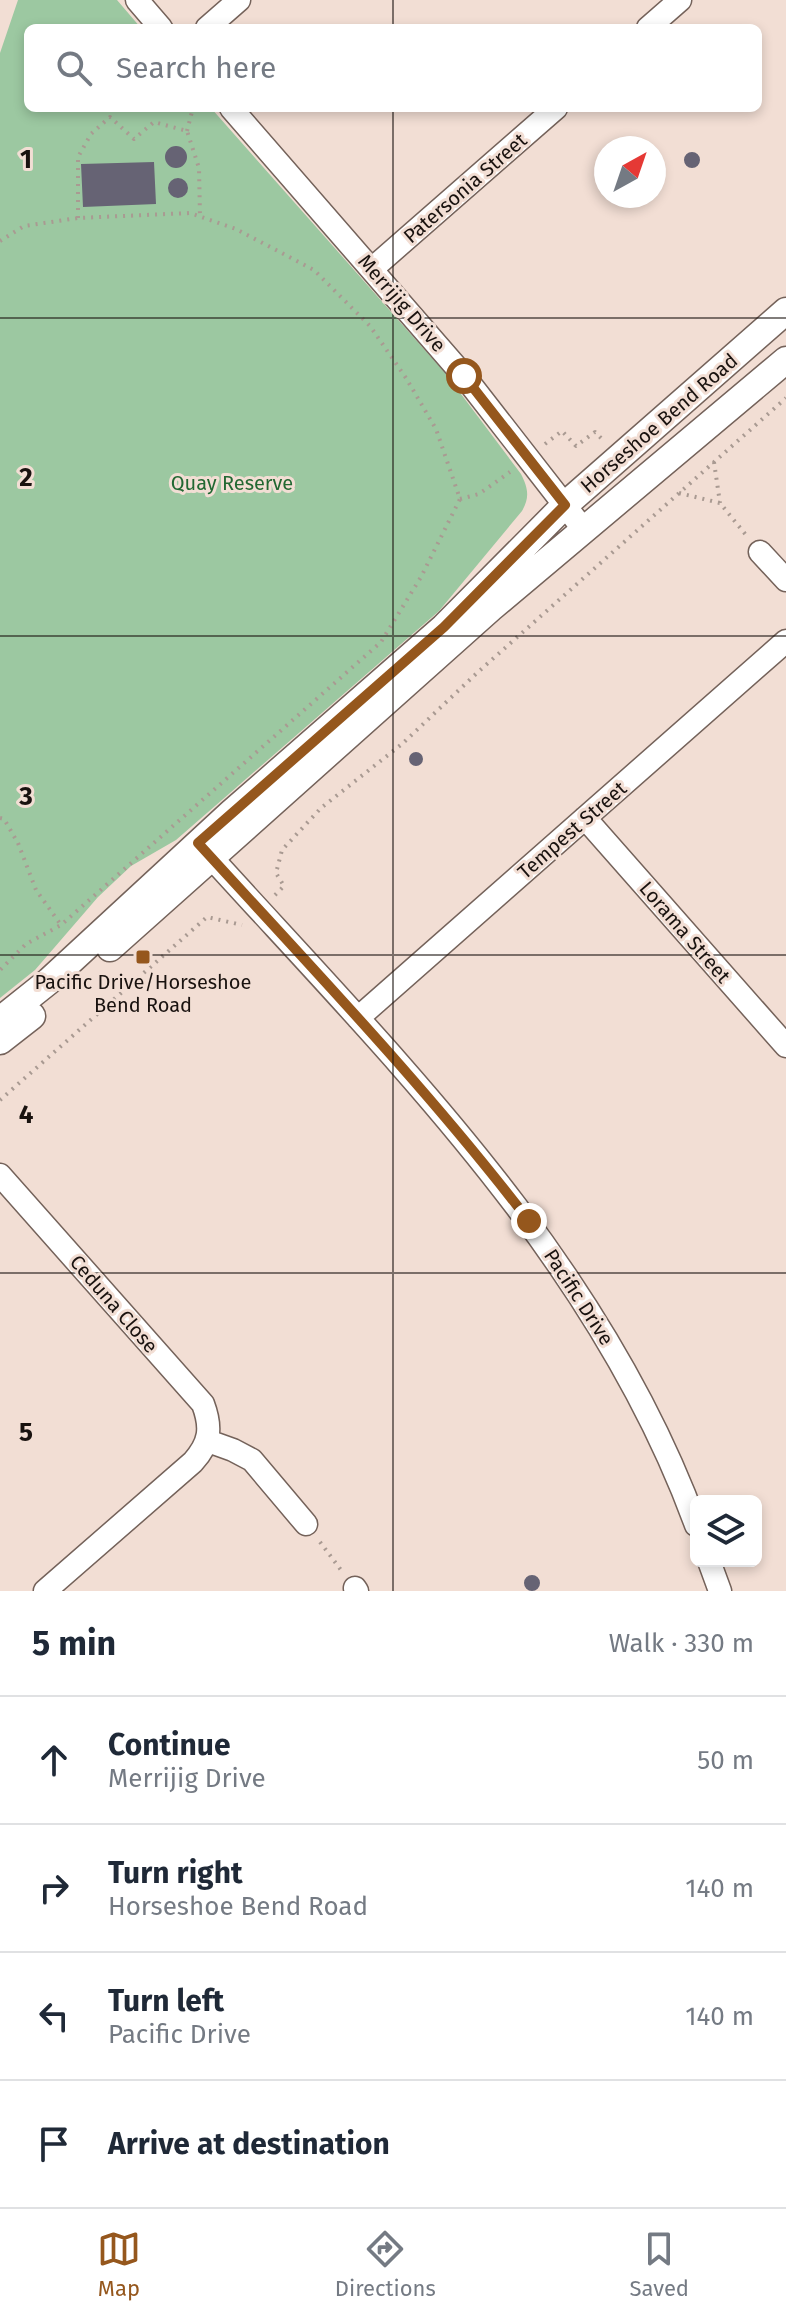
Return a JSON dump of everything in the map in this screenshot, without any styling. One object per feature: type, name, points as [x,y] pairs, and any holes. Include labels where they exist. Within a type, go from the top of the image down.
[{"type":"street","points":[[137,0],[158,24]]},
{"type":"street","points":[[212,24],[239,0]]},
{"type":"street","points":[[653,24],[680,0]]},
{"type":"street","name":"Merrijig Drive","points":[[235,112],[493,410],[584,530]]},
{"type":"street","name":"Patersonia Street","points":[[373,268],[551,112]]},
{"type":"street","name":"Horseshoe Bend Road","points":[[0,1041],[36,1014],[444,627],[565,505],[786,311]]},
{"type":"street","name":"Horseshoe Bend Road","points":[[0,1020],[205,851],[786,360]]},
{"type":"street","points":[[760,552],[786,580]]},
{"type":"street","name":"Tempest Street","points":[[358,1018],[786,641]]},
{"type":"street","name":"Lorama Street","points":[[585,818],[786,1046]]},
{"type":"street","name":"Pacific Drive","points":[[205,851],[358,1018],[486,1167],[549,1249],[605,1335],[632,1385],[663,1444],[690,1510]]},
{"type":"street","name":"Ceduna Close","points":[[0,1175],[203,1404],[209,1424],[208,1441]]},
{"type":"street","points":[[45,1591],[193,1462],[208,1441],[252,1460],[306,1524]]},
{"type":"street","points":[[711,1567],[720,1591]]},
{"type":"path","points":[[192,112],[187,131],[199,168],[200,216]]},
{"type":"path","points":[[78,218],[78,157],[91,134],[110,117],[134,139],[154,122],[187,131]]},
{"type":"path","points":[[0,241],[24,226],[78,218],[190,213],[236,229],[314,270],[370,326],[406,378],[436,429],[460,499],[421,577],[381,642],[61,925],[26,944],[0,970]]},
{"type":"path","points":[[0,1100],[207,917],[242,925],[259,910],[284,886],[276,873],[282,850],[321,808],[402,744],[478,672],[786,398]]},
{"type":"path","points":[[713,462],[720,503],[760,552]]},
{"type":"path","points":[[678,493],[720,503]]},
{"type":"path","points":[[0,818],[4,819],[18,843],[36,890],[61,925]]},
{"type":"path","points":[[306,1524],[356,1590]]},
{"type":"green space","name":"Quay Reserve","points":[[18,0],[117,0],[138,24],[24,24],[24,112],[215,112],[446,374],[521,474],[527,492],[522,511],[439,611],[176,840],[131,866],[98,897],[35,970],[0,998],[0,53]]},
{"type":"building","points":[[176,146],[187,157],[176,168],[165,157]]},
{"type":"building","points":[[692,152],[700,160],[692,168],[684,160]]},
{"type":"building","points":[[154,162],[156,204],[83,207],[81,164]]},
{"type":"building","points":[[174,178],[182,178],[188,188],[182,198],[174,198],[168,192],[168,184]]},
{"type":"building","points":[[416,752],[423,759],[416,766],[409,759]]},
{"type":"building","points":[[532,1575],[538,1577],[538,1589],[532,1591],[526,1589],[524,1583],[526,1577]]},
{"type":"place","name":"Pacific Drive/Horseshoe Bend Road","points":[[143,957]]},
{"type":"route","points":[[464,376],[565,505],[444,627],[198,843],[358,1018],[529,1221]]}]
